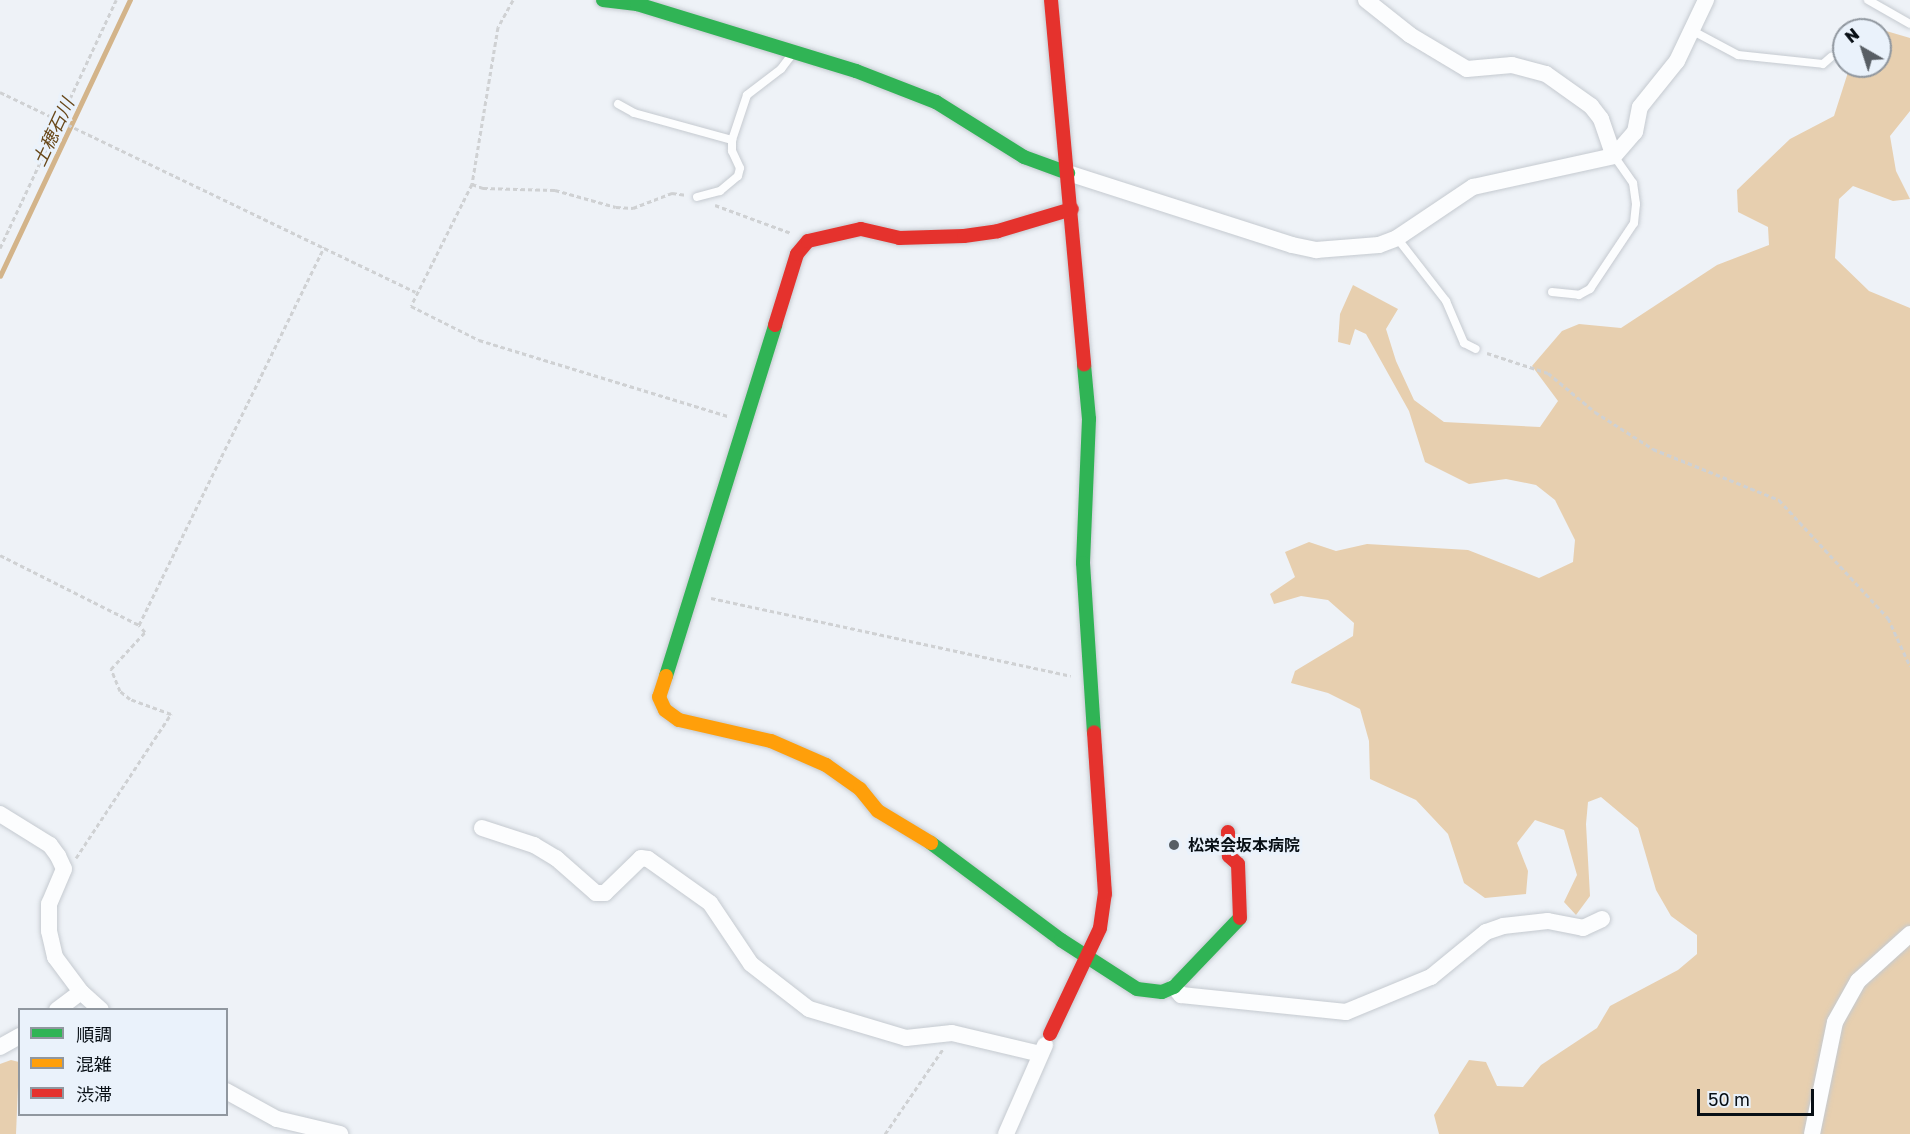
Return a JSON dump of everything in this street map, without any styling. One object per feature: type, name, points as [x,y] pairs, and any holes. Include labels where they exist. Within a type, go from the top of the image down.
[{"type":"street","points":[[603,0],[637,4],[794,50],[936,102],[1024,157],[1068,173],[1316,250],[1356,250],[1397,237],[1473,187],[1614,156],[1635,132],[1641,107],[1677,61],[1706,0]]},
{"type":"street","points":[[1006,1134],[1100,928],[1106,894],[1083,563],[1089,419],[1072,209],[1051,0]]},
{"type":"street","points":[[1366,0],[1410,35],[1467,69],[1512,65],[1546,74],[1591,106],[1601,119],[1614,156]]},
{"type":"street","points":[[1072,209],[998,231],[964,236],[899,238],[861,229],[808,241],[797,255],[659,697],[665,710],[679,720],[771,741],[826,765],[860,789],[879,811],[928,840],[976,879],[1137,989],[1162,992],[1174,987],[1236,928],[1242,915],[1238,864],[1229,855],[1228,832]]},
{"type":"street","points":[[0,814],[50,846],[64,869],[50,904],[49,931],[55,957],[81,992],[99,1008]]},
{"type":"street","points":[[482,828],[534,845],[556,858],[596,893],[605,893],[641,858],[648,859],[710,903],[751,964],[809,1009],[906,1038],[952,1034],[1041,1054]]},
{"type":"street","points":[[1174,987],[1181,995],[1346,1012],[1431,977],[1486,932],[1503,926],[1548,921],[1583,928],[1602,919]]},
{"type":"street","points":[[1812,1134],[1835,1022],[1857,981],[1910,934]]},
{"type":"street","points":[[60,1008],[81,992]]},
{"type":"street","points":[[0,1047],[18,1037]]},
{"type":"street","points":[[228,1092],[277,1119],[340,1134]]},
{"type":"lane","points":[[1868,0],[1910,24]]},
{"type":"lane","points":[[1693,31],[1738,55],[1823,64],[1832,57]]},
{"type":"lane","points":[[697,197],[720,191],[738,176],[741,168],[732,152],[732,140],[751,88],[781,69],[794,50]]},
{"type":"lane","points":[[618,104],[634,113],[732,140]]},
{"type":"lane","points":[[1552,292],[1579,295],[1590,290],[1634,223],[1636,204],[1633,183],[1614,156]]},
{"type":"lane","points":[[1397,237],[1446,301],[1464,343],[1476,350]]},
{"type":"path","points":[[0,248],[116,0]]},
{"type":"path","points":[[513,0],[498,27],[472,184],[415,292],[411,306],[479,340],[744,421]]},
{"type":"path","points":[[0,92],[415,292]]},
{"type":"path","points":[[472,184],[483,188],[555,190],[616,207],[633,208],[672,193],[697,197],[808,241]]},
{"type":"path","points":[[140,625],[324,247]]},
{"type":"path","points":[[1476,350],[1548,373],[1595,412],[1653,449],[1779,500],[1888,618],[1910,666]]},
{"type":"path","points":[[0,555],[140,625],[145,632],[111,669],[120,691],[130,699],[171,714],[76,858],[64,869]]},
{"type":"path","points":[[691,593],[1078,677],[1091,675]]},
{"type":"path","points":[[885,1134],[952,1034]]},
{"type":"shaded area","points":[[1892,33],[1910,38],[1910,111],[1890,136],[1896,171],[1910,199],[1893,201],[1853,186],[1839,199],[1835,258],[1869,291],[1910,308],[1910,1134],[1439,1134],[1434,1115],[1469,1060],[1486,1062],[1497,1086],[1523,1087],[1541,1065],[1597,1028],[1610,1006],[1678,970],[1697,954],[1697,935],[1671,916],[1656,890],[1638,828],[1601,797],[1588,802],[1586,824],[1590,896],[1576,915],[1564,902],[1577,875],[1564,830],[1535,820],[1517,843],[1528,871],[1526,894],[1485,898],[1464,883],[1448,834],[1416,800],[1370,779],[1369,741],[1360,709],[1328,693],[1291,683],[1295,671],[1353,636],[1354,623],[1328,600],[1301,596],[1274,604],[1270,594],[1295,577],[1285,552],[1309,542],[1336,551],[1367,544],[1468,550],[1539,578],[1573,562],[1575,540],[1555,500],[1536,485],[1506,479],[1469,484],[1425,462],[1409,411],[1366,334],[1355,329],[1350,345],[1338,342],[1340,314],[1353,285],[1398,309],[1386,329],[1396,361],[1414,400],[1444,422],[1540,427],[1558,401],[1532,366],[1562,331],[1579,324],[1621,328],[1717,265],[1769,245],[1768,227],[1738,212],[1737,190],[1790,139],[1834,116],[1846,78],[1892,78]]},
{"type":"shaded area","points":[[11,1060],[18,1062],[16,1134],[0,1134],[0,1064]]},
{"type":"waterway","name":"土穂石川","points":[[0,276],[130,0]]},
{"type":"traffic: fast","points":[[603,0],[637,4],[856,71],[936,102],[1024,157],[1068,173]]},
{"type":"traffic: fast","points":[[666,676],[775,325]]},
{"type":"traffic: fast","points":[[1084,365],[1089,419],[1083,563],[1094,732]]},
{"type":"traffic: fast","points":[[931,843],[1061,940],[1137,989],[1162,992],[1174,987],[1240,918]]},
{"type":"traffic: slow","points":[[666,676],[659,697],[665,710],[679,720],[771,741],[826,765],[860,789],[878,811],[931,843]]},
{"type":"traffic: jam","points":[[1051,0],[1084,365]]},
{"type":"traffic: jam","points":[[775,325],[797,254],[808,241],[861,229],[899,238],[964,236],[998,231],[1072,209]]},
{"type":"traffic: jam","points":[[1050,1034],[1100,928],[1105,894],[1094,732]]},
{"type":"traffic: jam","points":[[1228,832],[1229,856],[1238,864],[1240,918]]},
{"type":"place","name":"松栄会坂本病院","points":[[1174,845]]}]
